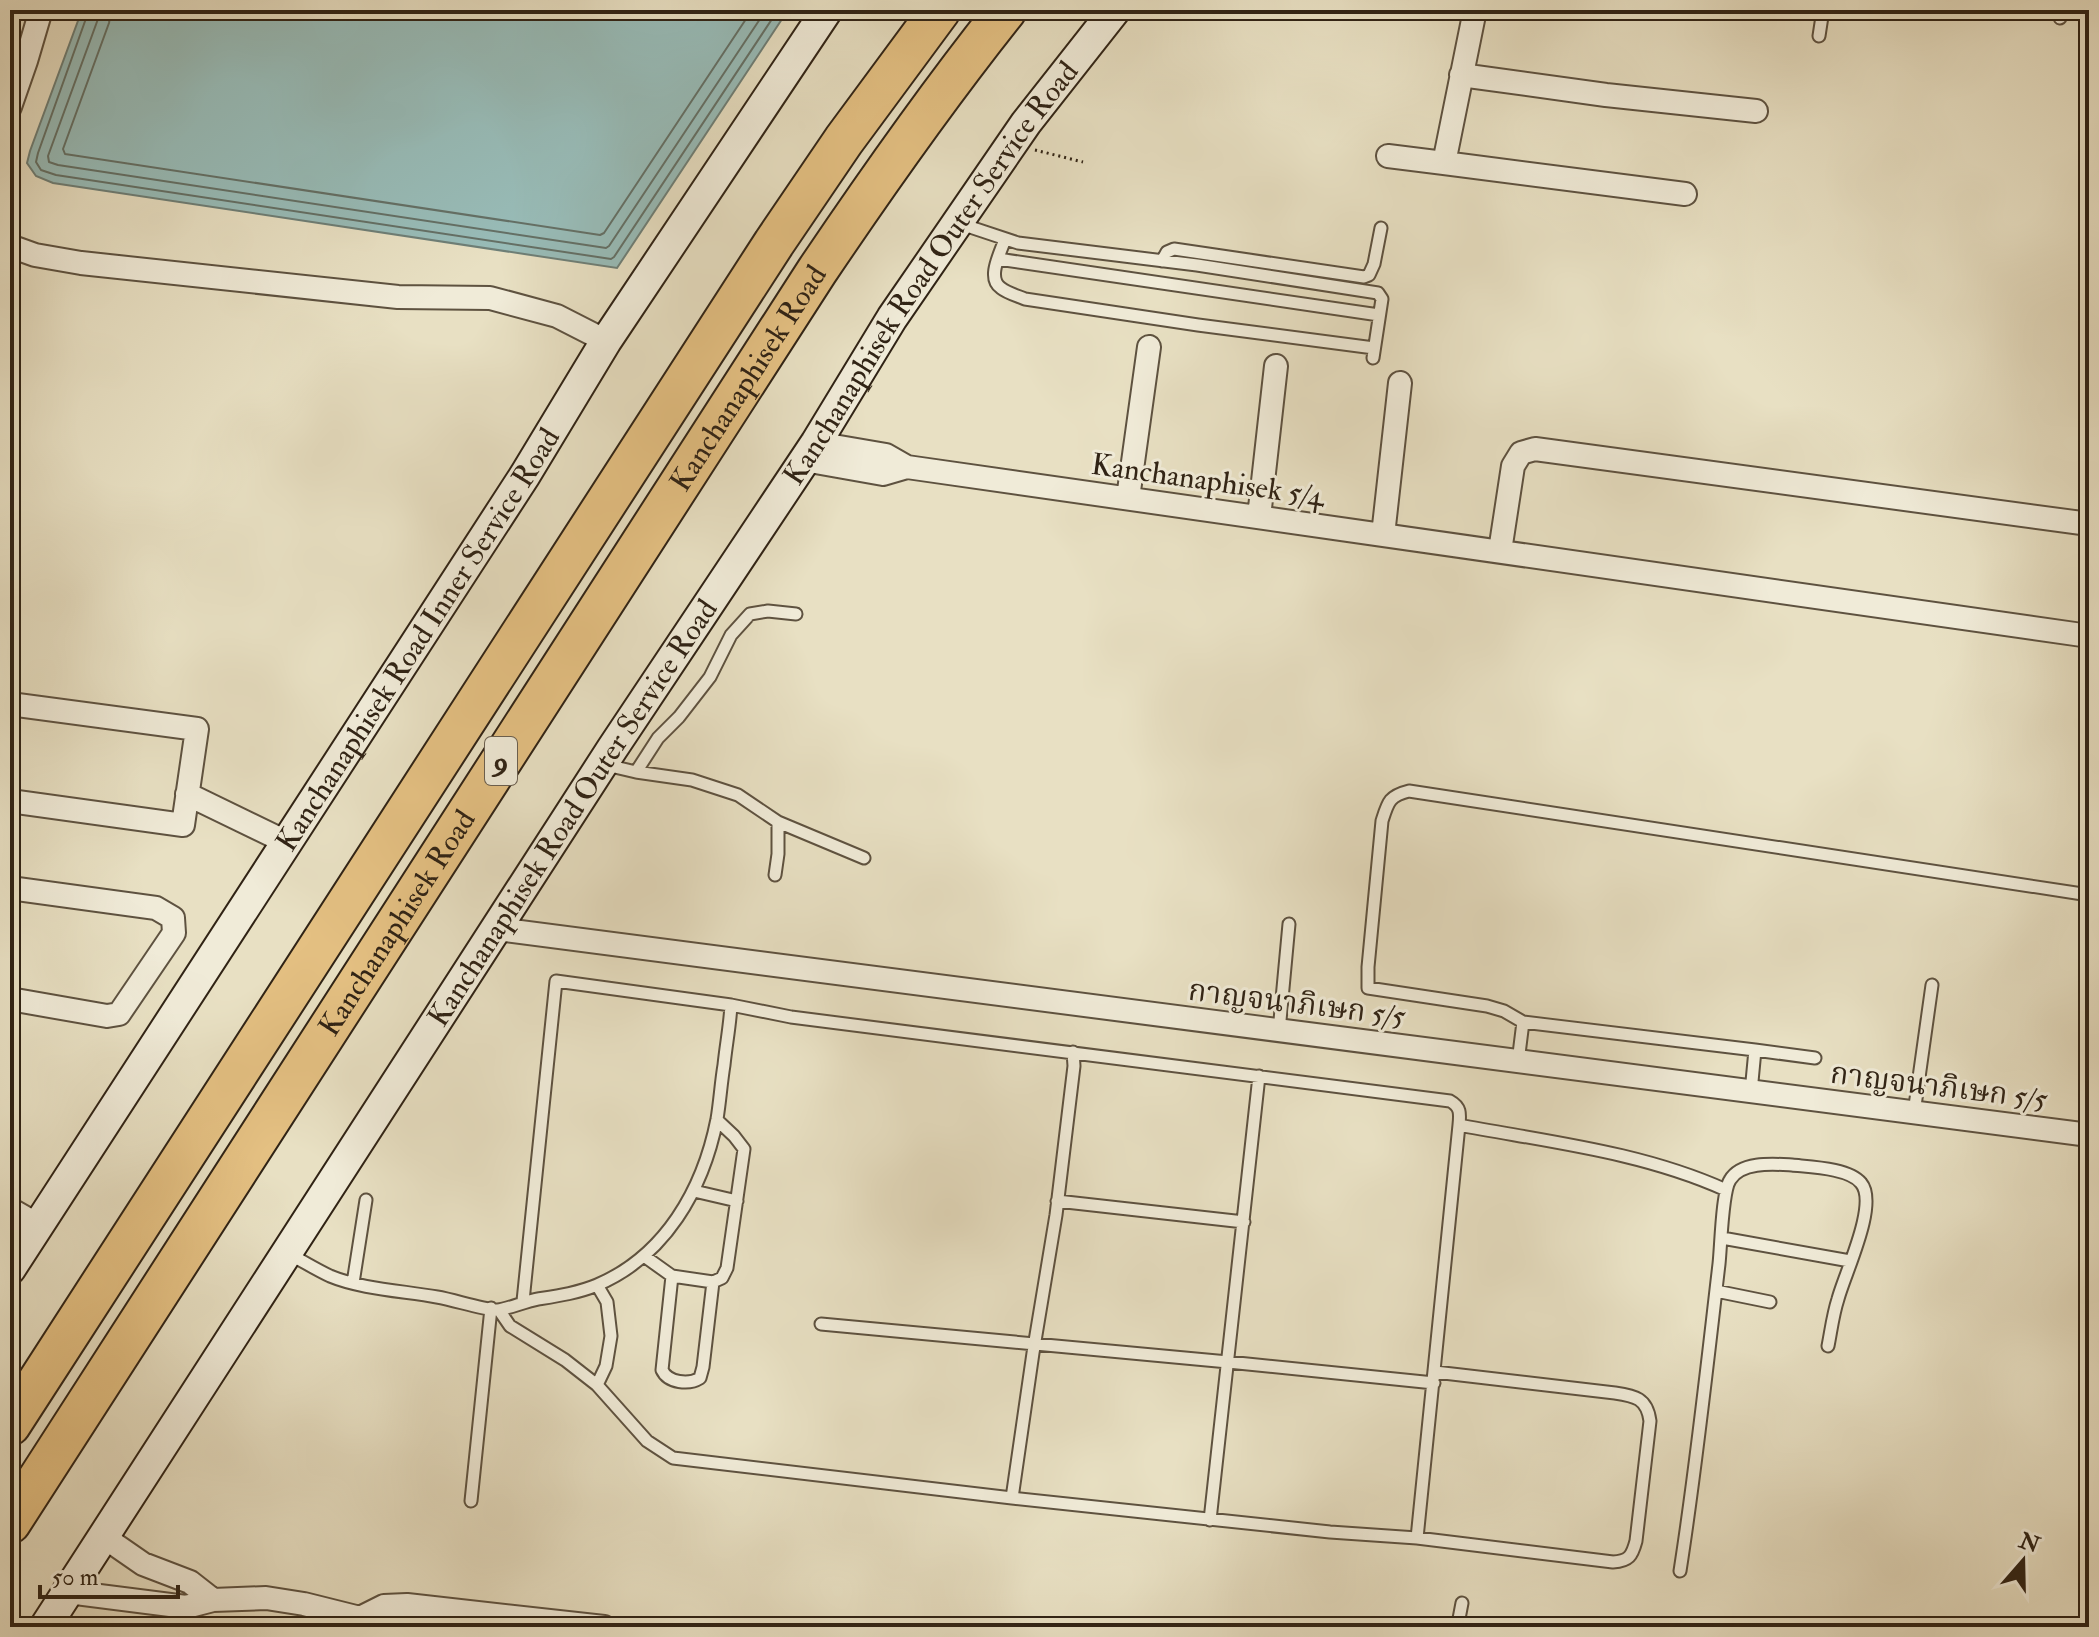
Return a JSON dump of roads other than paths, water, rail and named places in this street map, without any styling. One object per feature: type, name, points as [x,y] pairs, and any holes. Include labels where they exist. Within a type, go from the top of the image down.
[{"type":"highway","name":"Kanchanaphisek Road","points":[[10,1425],[774,243],[844,140],[940,10]]},
{"type":"highway","name":"Kanchanaphisek Road","points":[[10,1523],[817,271],[887,167],[1006,10]]},
{"type":"main road","name":"Kanchanaphisek Road Inner Service Road","points":[[10,1269],[525,475],[606,341],[827,10]]},
{"type":"main road","name":"Kanchanaphisek Road Outer Service Road","points":[[45,1627],[602,764],[810,451],[892,318],[1012,143],[1115,10]]},
{"type":"street","points":[[10,107],[18,58],[41,10]]},
{"type":"street","points":[[1444,163],[1475,10]]},
{"type":"street","points":[[1461,75],[1756,111]]},
{"type":"street","points":[[1388,156],[1685,194]]},
{"type":"street","points":[[10,246],[35,255],[81,263],[255,282],[398,297],[490,298],[557,316],[606,341]]},
{"type":"street","points":[[1128,498],[1149,347]]},
{"type":"street","points":[[1259,517],[1276,366]]},
{"type":"street","points":[[1383,535],[1400,383]]},
{"type":"street","points":[[1500,551],[1513,466],[1521,453],[1535,449],[2089,524]]},
{"type":"street","name":"Kanchanaphisek 5/4","points":[[810,451],[886,455],[907,467],[2089,636]]},
{"type":"street","points":[[10,704],[197,729],[183,825],[10,801]]},
{"type":"street","points":[[187,794],[288,843]]},
{"type":"street","points":[[10,888],[156,908],[173,918],[174,925],[174,933],[119,1014],[107,1016],[10,999]]},
{"type":"street","name":"กาญจนาภิเษก 5/5","points":[[497,929],[2089,1135]]},
{"type":"street","points":[[10,1209],[38,1225]]},
{"type":"street","points":[[104,1537],[143,1564],[190,1582],[213,1600]]},
{"type":"street","points":[[126,1599],[143,1564]]},
{"type":"street","points":[[68,1592],[186,1607],[213,1600],[266,1598],[304,1604],[364,1622],[384,1606],[407,1605],[604,1627]]},
{"type":"lane","points":[[1819,36],[1823,10]]},
{"type":"lane","points":[[957,223],[1018,243],[1378,293],[1382,299],[1374,353],[1025,299],[999,288],[995,282],[995,269],[1005,239]]},
{"type":"lane","points":[[1162,261],[1167,252],[1174,249],[1364,277],[1369,275],[1374,264],[1381,228]]},
{"type":"lane","points":[[998,259],[1379,315]]},
{"type":"lane","points":[[636,772],[658,738],[710,677],[731,635],[750,614],[768,611],[796,614]]},
{"type":"lane","points":[[602,764],[692,780],[738,795],[778,822],[864,858]]},
{"type":"lane","points":[[1815,1058],[1523,1022],[1487,1006],[1368,988],[1382,821],[1387,804],[1395,794],[1409,791],[2089,895]]},
{"type":"lane","points":[[775,875],[778,822]]},
{"type":"lane","points":[[1279,1031],[1289,924]]},
{"type":"lane","points":[[523,1301],[556,981],[731,1005],[791,1017],[1450,1101],[1457,1104],[1460,1111],[1459,1125],[1417,1538]]},
{"type":"lane","points":[[1914,1113],[1932,985]]},
{"type":"lane","points":[[286,1252],[330,1276],[353,1283],[495,1309],[523,1301],[561,1296],[597,1285],[644,1256],[686,1207],[694,1191],[717,1120],[731,1005]]},
{"type":"lane","points":[[1518,1062],[1523,1022]]},
{"type":"lane","points":[[1751,1092],[1755,1050]]},
{"type":"lane","points":[[1012,1498],[1057,1201],[1074,1066],[1073,1052]]},
{"type":"lane","points":[[1210,1520],[1259,1076]]},
{"type":"lane","points":[[644,1256],[672,1276],[713,1282],[722,1278],[727,1268],[744,1149],[717,1120]]},
{"type":"lane","points":[[1459,1125],[1617,1154],[1672,1168],[1726,1190]]},
{"type":"lane","points":[[1680,1571],[1726,1190],[1737,1172],[1773,1164],[1847,1173],[1861,1181],[1866,1200],[1860,1237],[1837,1302],[1828,1346]]},
{"type":"lane","points":[[694,1191],[737,1201]]},
{"type":"lane","points":[[353,1283],[366,1200]]},
{"type":"lane","points":[[1057,1201],[1244,1222]]},
{"type":"lane","points":[[1722,1238],[1850,1261]]},
{"type":"lane","points":[[672,1276],[662,1370],[671,1380],[693,1382],[700,1378],[713,1282]]},
{"type":"lane","points":[[597,1285],[607,1302],[611,1336],[606,1366],[597,1385]]},
{"type":"lane","points":[[1716,1291],[1770,1302]]},
{"type":"lane","points":[[495,1309],[510,1326],[565,1360],[597,1385],[647,1441],[673,1458],[1210,1520],[1417,1538],[1613,1562],[1623,1561],[1634,1550],[1650,1421],[1645,1404],[1631,1395],[821,1324]]},
{"type":"lane","points":[[471,1501],[495,1309]]},
{"type":"lane","points":[[1458,1624],[1462,1603]]},
{"type":"water","points":[[82,10],[788,10],[617,268],[53,183],[36,176],[27,163],[30,151]]}]
